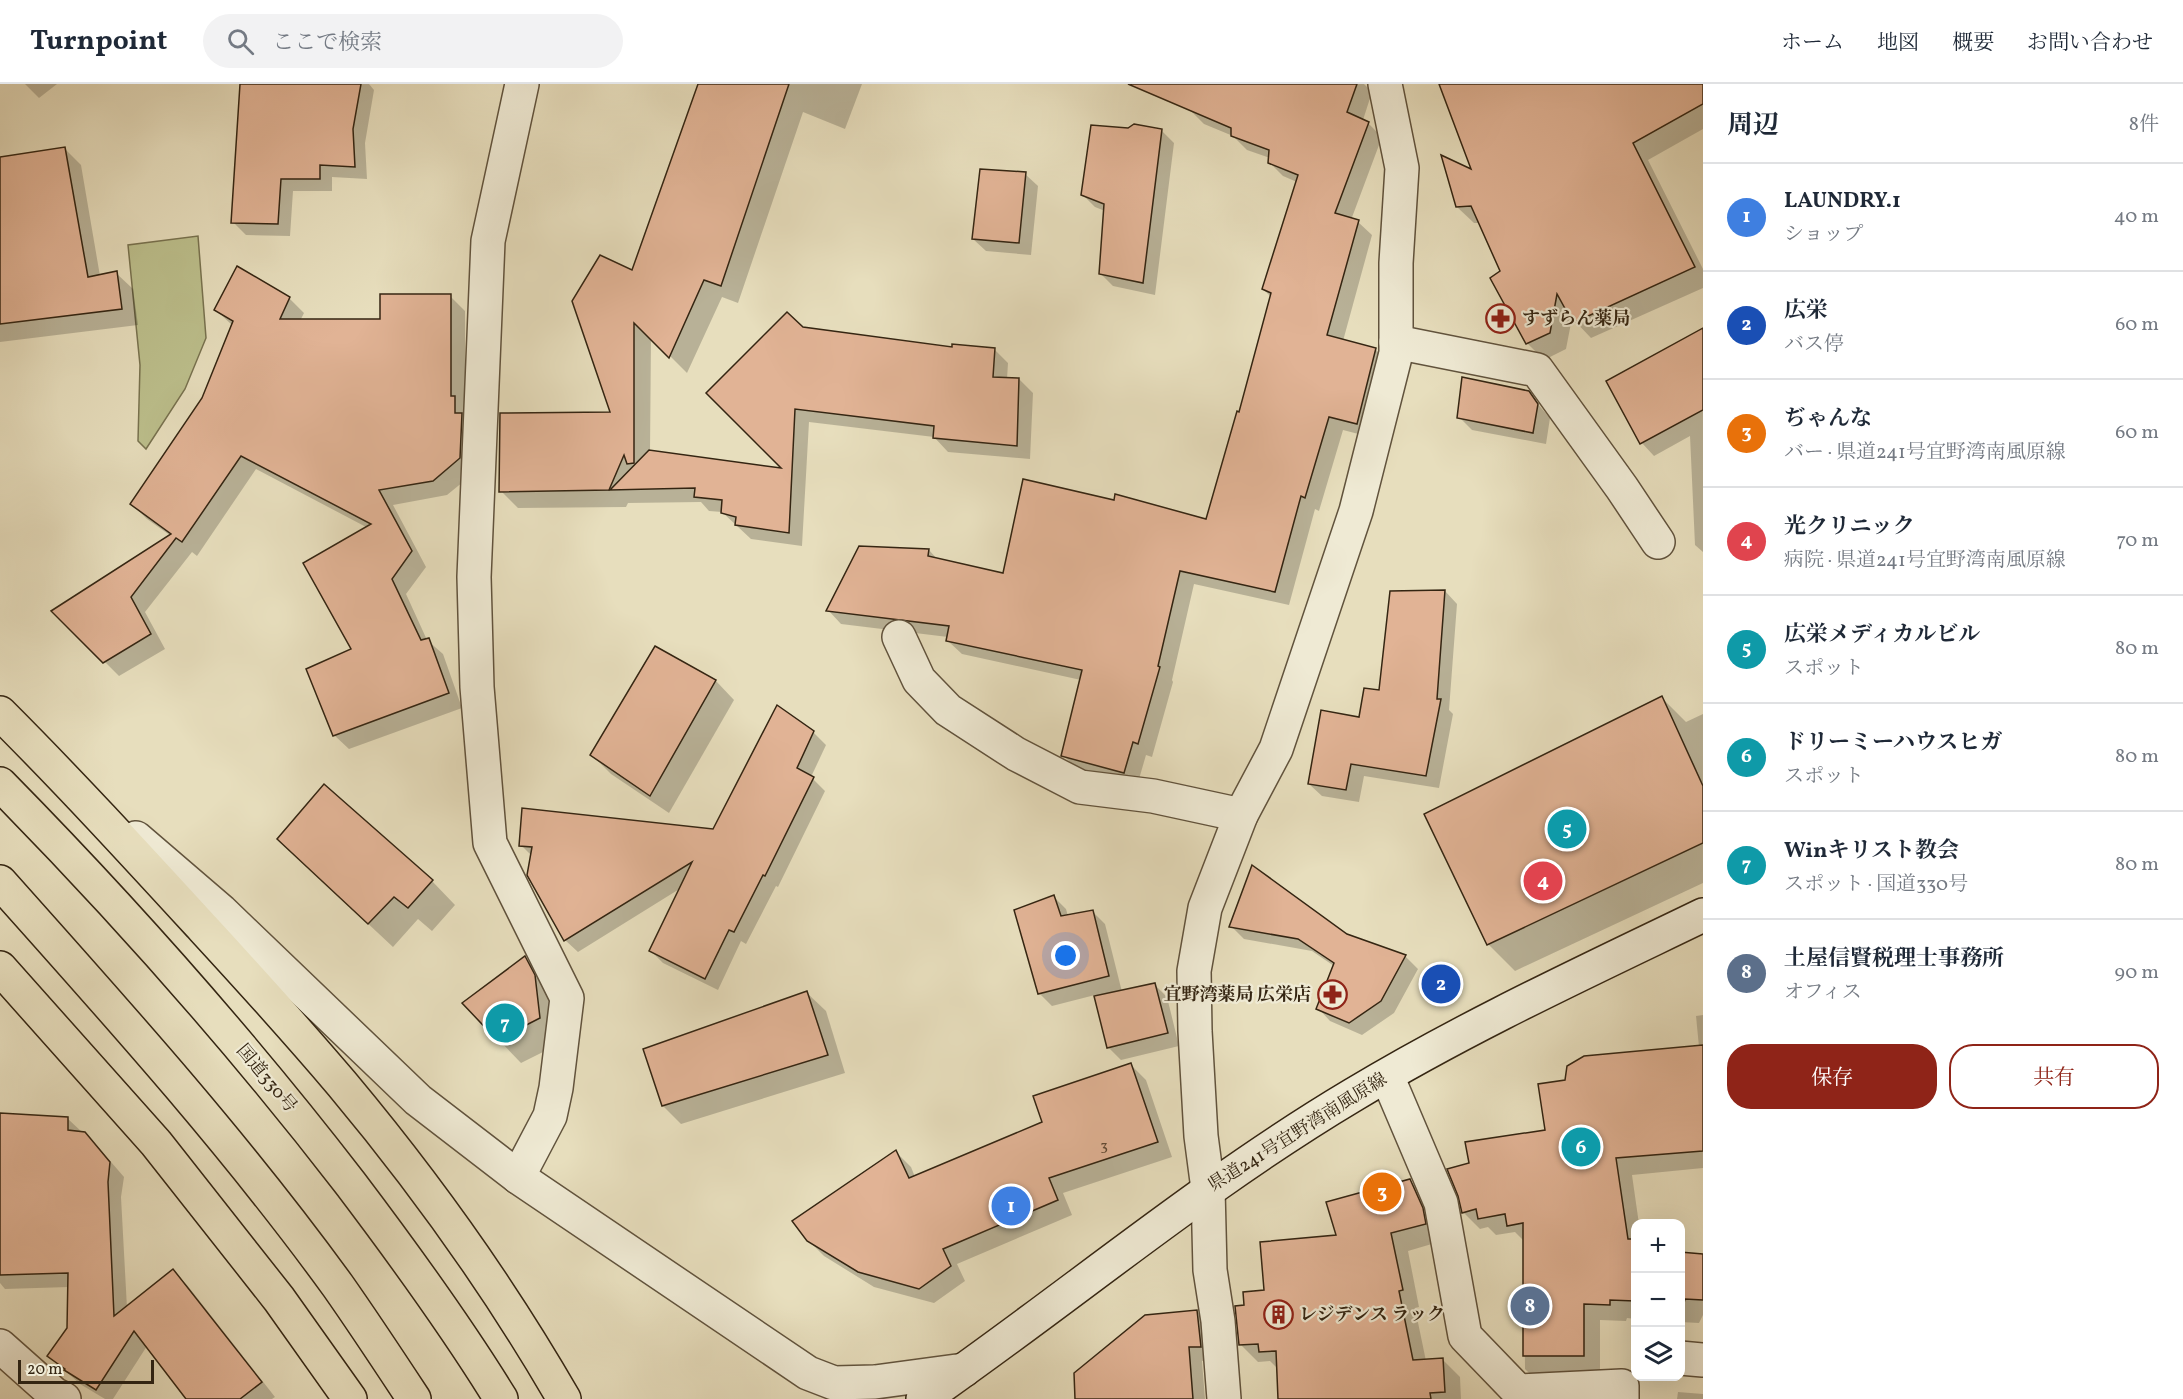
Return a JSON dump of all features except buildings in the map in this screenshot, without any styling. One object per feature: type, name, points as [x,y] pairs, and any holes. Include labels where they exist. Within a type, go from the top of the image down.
[{"type":"highway","points":[[0,713],[68,781],[280,1013],[357,1103],[458,1236],[513,1315],[564,1399]]},
{"type":"highway","name":"国道330号","points":[[0,784],[164,959],[287,1102],[401,1251],[501,1399]]},
{"type":"highway","points":[[0,882],[113,1008],[226,1142],[338,1286],[414,1399]]},
{"type":"highway","points":[[0,968],[156,1143],[279,1299],[350,1399]]},
{"type":"street","points":[[518,1177],[550,1116],[556,1088],[567,998],[490,843],[477,687],[474,577],[488,241],[522,84]]},
{"type":"street","points":[[1224,1399],[1218,1321],[1210,1270],[1208,1189],[1201,1136],[1194,971],[1205,908],[1241,815],[1276,749],[1356,512],[1396,353],[1396,263],[1402,168],[1385,84]]},
{"type":"street","points":[[1396,342],[1537,370],[1658,542]]},
{"type":"street","points":[[898,637],[919,680],[948,710],[1017,754],[1080,787],[1153,796],[1241,815]]},
{"type":"street","points":[[68,781],[220,911],[418,1100],[518,1177],[808,1373],[834,1383],[875,1383],[964,1370]]},
{"type":"street","name":"県道241号宜野湾南風原線","points":[[923,1399],[1208,1189],[1353,1095],[1446,1041],[1525,1000],[1703,915]]},
{"type":"street","points":[[1387,1076],[1441,1203],[1465,1336],[1518,1391],[1627,1387]]},
{"type":"street","points":[[0,1346],[54,1394],[64,1399]]},
{"type":"street","points":[[1685,1358],[1703,1360]]},
{"type":"green space","points":[[198,236],[206,338],[185,389],[146,449],[138,441],[140,365],[128,245]]},
{"type":"place","name":"すずらん薬局","points":[[1501,319]]},
{"type":"place","name":"広栄メディカルビル","points":[[1567,829]]},
{"type":"place","name":"光クリニック","points":[[1543,881]]},
{"type":"place","name":"広栄","points":[[1441,984]]},
{"type":"place","name":"宜野湾薬局 広栄店","points":[[1332,995]]},
{"type":"place","name":"Winキリスト教会","points":[[505,1023]]},
{"type":"place","name":"ドリーミーハウスヒガ","points":[[1581,1147]]},
{"type":"place","name":"ぢゃんな","points":[[1382,1192]]},
{"type":"place","name":"LAUNDRY.1","points":[[1011,1206]]},
{"type":"place","name":"土屋信賢税理士事務所","points":[[1530,1306]]},
{"type":"place","name":"レジデンス ラック","points":[[1278,1315]]}]
